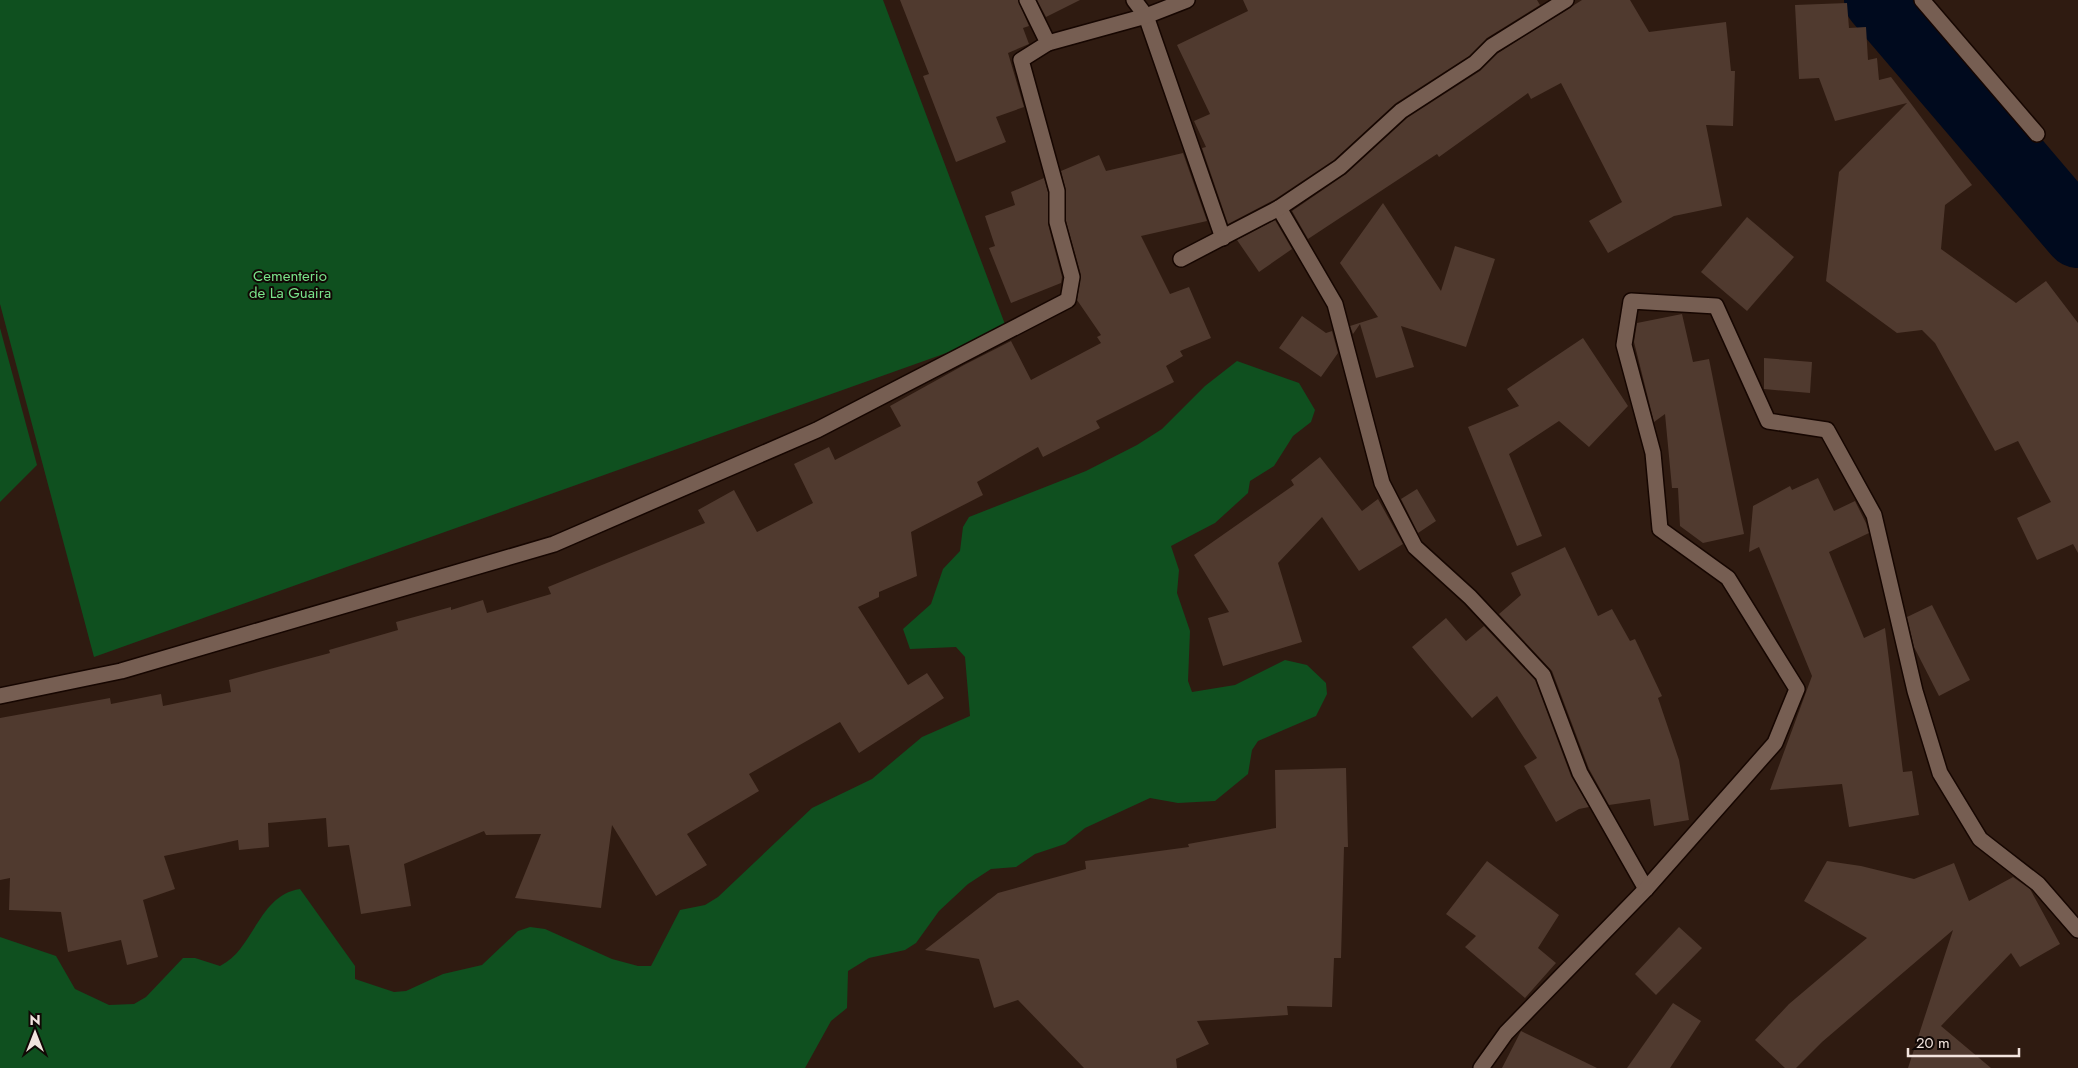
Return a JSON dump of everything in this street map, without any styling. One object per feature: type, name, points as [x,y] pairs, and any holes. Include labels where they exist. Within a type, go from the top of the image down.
[{"type":"street","points":[[1027,0],[1048,44]]},
{"type":"street","points":[[1134,0],[1146,16],[1222,238]]},
{"type":"street","points":[[0,696],[121,671],[554,544],[817,430],[1068,300],[1072,277],[1056,222],[1056,191],[1020,60],[1048,44],[1146,16],[1187,0]]},
{"type":"street","points":[[1181,259],[1279,208],[1340,167],[1401,111],[1475,63],[1492,46],[1566,0]]},
{"type":"street","points":[[1922,0],[2037,134]]},
{"type":"street","points":[[1279,208],[1336,304],[1382,483],[1415,547],[1470,597],[1543,674],[1580,773],[1646,889]]},
{"type":"street","points":[[1481,1068],[1506,1033],[1646,889],[1775,743],[1797,689],[1728,578],[1660,529],[1653,453],[1624,345],[1631,301],[1716,306],[1768,421],[1827,430],[1874,515],[1915,691],[1940,773],[1980,839],[2038,884],[2078,930]]},
{"type":"green space","name":"Cementerio de La Guaira","points":[[0,0],[883,0],[1006,327],[966,346],[94,657],[0,304]]},
{"type":"green space","points":[[0,328],[37,465],[0,502]]},
{"type":"green space","points":[[1237,361],[1299,383],[1315,410],[1311,422],[1293,436],[1274,466],[1250,481],[1248,493],[1215,523],[1171,546],[1179,570],[1177,593],[1190,631],[1188,681],[1192,692],[1235,685],[1285,660],[1307,665],[1326,683],[1327,694],[1316,716],[1258,741],[1252,750],[1248,774],[1215,801],[1178,803],[1150,798],[1085,828],[1065,844],[1035,854],[1016,867],[991,869],[968,884],[939,911],[916,943],[905,950],[869,958],[848,971],[847,1008],[831,1021],[805,1068],[0,1068],[0,937],[56,956],[75,989],[109,1005],[134,1004],[146,997],[183,958],[195,958],[220,966],[241,948],[265,912],[275,901],[286,893],[300,889],[355,966],[355,979],[394,992],[406,991],[443,974],[482,965],[518,931],[530,927],[545,929],[612,959],[638,966],[651,966],[680,910],[705,905],[718,897],[812,808],[872,779],[922,737],[970,716],[965,657],[956,647],[910,649],[903,629],[931,604],[943,569],[960,551],[963,527],[969,517],[1086,471],[1137,445],[1162,429],[1205,386]]},
{"type":"building","points":[[900,0],[1018,0],[1029,26],[1023,28],[1029,44],[1008,53],[1024,107],[996,117],[1006,142],[956,162],[923,76],[929,74]]},
{"type":"building","points":[[1037,0],[1080,0],[1046,17]]},
{"type":"building","points":[[1243,0],[1537,0],[1540,5],[1487,38],[1469,56],[1396,103],[1334,160],[1274,200],[1228,224],[1202,148],[1206,147],[1194,121],[1210,114],[1177,45],[1248,11]]},
{"type":"building","points":[[1582,0],[1630,0],[1649,32],[1726,22],[1731,71],[1735,71],[1733,126],[1706,125],[1722,206],[1674,216],[1608,253],[1589,221],[1622,202],[1561,83],[1531,99],[1528,93],[1439,157],[1437,154],[1308,239],[1292,211],[1346,174],[1407,118],[1480,71],[1498,53]]},
{"type":"building","points":[[1847,3],[1849,28],[1866,27],[1868,60],[1877,58],[1879,80],[1891,77],[1972,185],[1945,205],[1941,249],[2016,303],[2046,281],[2078,323],[2078,553],[2073,544],[2037,560],[2017,518],[2051,502],[2018,441],[1995,451],[1935,343],[1922,330],[1897,333],[1826,281],[1839,172],[1907,103],[1835,121],[1819,78],[1799,79],[1795,5]]},
{"type":"building","points":[[1183,153],[1207,221],[1141,236],[1170,294],[1189,287],[1211,338],[1180,351],[1183,356],[1166,366],[1174,382],[1096,421],[1100,428],[1043,457],[1038,447],[977,482],[983,495],[911,532],[917,576],[879,592],[879,597],[858,607],[908,685],[927,673],[944,698],[859,753],[840,722],[749,774],[759,791],[687,834],[707,865],[656,896],[612,825],[601,908],[515,898],[541,834],[486,835],[484,831],[404,864],[411,906],[361,914],[349,845],[328,847],[326,818],[268,823],[269,847],[239,850],[238,840],[164,856],[175,889],[143,900],[158,957],[127,965],[121,940],[68,952],[61,912],[9,910],[10,878],[0,880],[0,718],[110,698],[111,704],[161,694],[163,706],[231,692],[229,680],[330,653],[329,650],[398,630],[396,622],[451,607],[451,610],[483,600],[487,613],[551,594],[548,587],[705,523],[698,510],[734,490],[757,532],[813,503],[794,464],[829,447],[835,460],[901,426],[890,406],[964,365],[1011,341],[1031,380],[1101,343],[1097,337],[1101,335],[1077,300],[1081,275],[1066,221],[1066,191],[1061,171],[1099,155],[1106,171]]},
{"type":"building","points":[[1044,178],[1048,192],[1048,224],[1062,277],[1061,283],[1011,303],[989,248],[995,246],[985,216],[1015,205],[1011,192]]},
{"type":"building","points":[[1383,203],[1441,291],[1455,246],[1495,259],[1466,347],[1401,326],[1414,367],[1376,378],[1360,324],[1353,334],[1350,326],[1378,317],[1340,263]]},
{"type":"building","points":[[1747,217],[1794,257],[1747,311],[1701,272]]},
{"type":"building","points":[[1275,220],[1292,249],[1259,272],[1237,240]]},
{"type":"building","points":[[1682,314],[1693,362],[1709,359],[1744,534],[1703,543],[1680,526],[1678,488],[1672,488],[1665,414],[1654,422],[1634,342],[1637,323]]},
{"type":"building","points":[[1302,316],[1326,333],[1332,331],[1338,353],[1321,377],[1279,348]]},
{"type":"building","points":[[1583,338],[1628,406],[1589,447],[1559,421],[1509,454],[1542,536],[1517,546],[1468,427],[1519,406],[1507,389]]},
{"type":"building","points":[[1764,358],[1812,362],[1810,393],[1764,389]]},
{"type":"building","points":[[1320,457],[1362,511],[1378,499],[1403,544],[1359,571],[1322,517],[1278,563],[1302,642],[1223,666],[1208,618],[1229,612],[1194,555],[1294,485],[1291,480]]},
{"type":"building","points":[[1818,478],[1834,511],[1855,501],[1869,533],[1829,552],[1864,638],[1885,628],[1903,772],[1912,771],[1919,815],[1849,827],[1842,784],[1770,790],[1812,676],[1759,547],[1749,552],[1753,506],[1790,486],[1792,490]]},
{"type":"building","points":[[1417,489],[1436,521],[1418,533],[1401,499]]},
{"type":"building","points":[[1565,547],[1598,616],[1612,609],[1630,641],[1635,639],[1662,696],[1658,698],[1679,760],[1689,820],[1654,826],[1650,799],[1609,805],[1589,769],[1552,671],[1499,614],[1521,595],[1511,573]]},
{"type":"building","points":[[1932,605],[1970,680],[1939,696],[1914,647],[1907,617]]},
{"type":"building","points":[[1446,618],[1466,641],[1484,626],[1535,680],[1571,776],[1589,807],[1579,809],[1556,822],[1524,766],[1537,758],[1497,696],[1472,718],[1412,647]]},
{"type":"building","points":[[1346,768],[1348,847],[1344,847],[1341,958],[1334,958],[1332,1007],[1287,1006],[1288,1015],[1197,1021],[1209,1044],[1176,1059],[1177,1068],[1084,1068],[1018,1000],[994,1008],[979,959],[925,950],[998,893],[1086,869],[1085,861],[1189,847],[1188,844],[1276,828],[1275,770]]},
{"type":"building","points":[[1487,861],[1559,915],[1538,948],[1556,963],[1525,998],[1465,947],[1476,936],[1446,914]]},
{"type":"building","points":[[1827,861],[1861,866],[1914,879],[1954,863],[1969,901],[2013,877],[2030,889],[2060,944],[2020,967],[2011,953],[1941,1026],[1991,1068],[1908,1068],[1953,930],[1822,1042],[1796,1068],[1785,1068],[1755,1040],[1789,1004],[1867,938],[1804,901]]},
{"type":"building","points":[[1679,927],[1702,948],[1656,995],[1635,974]]},
{"type":"building","points":[[1673,1003],[1701,1021],[1670,1068],[1627,1068]]},
{"type":"building","points":[[1521,1031],[1597,1068],[1502,1068]]},
{"type":"waterway","points":[[1878,0],[2078,234]]}]
